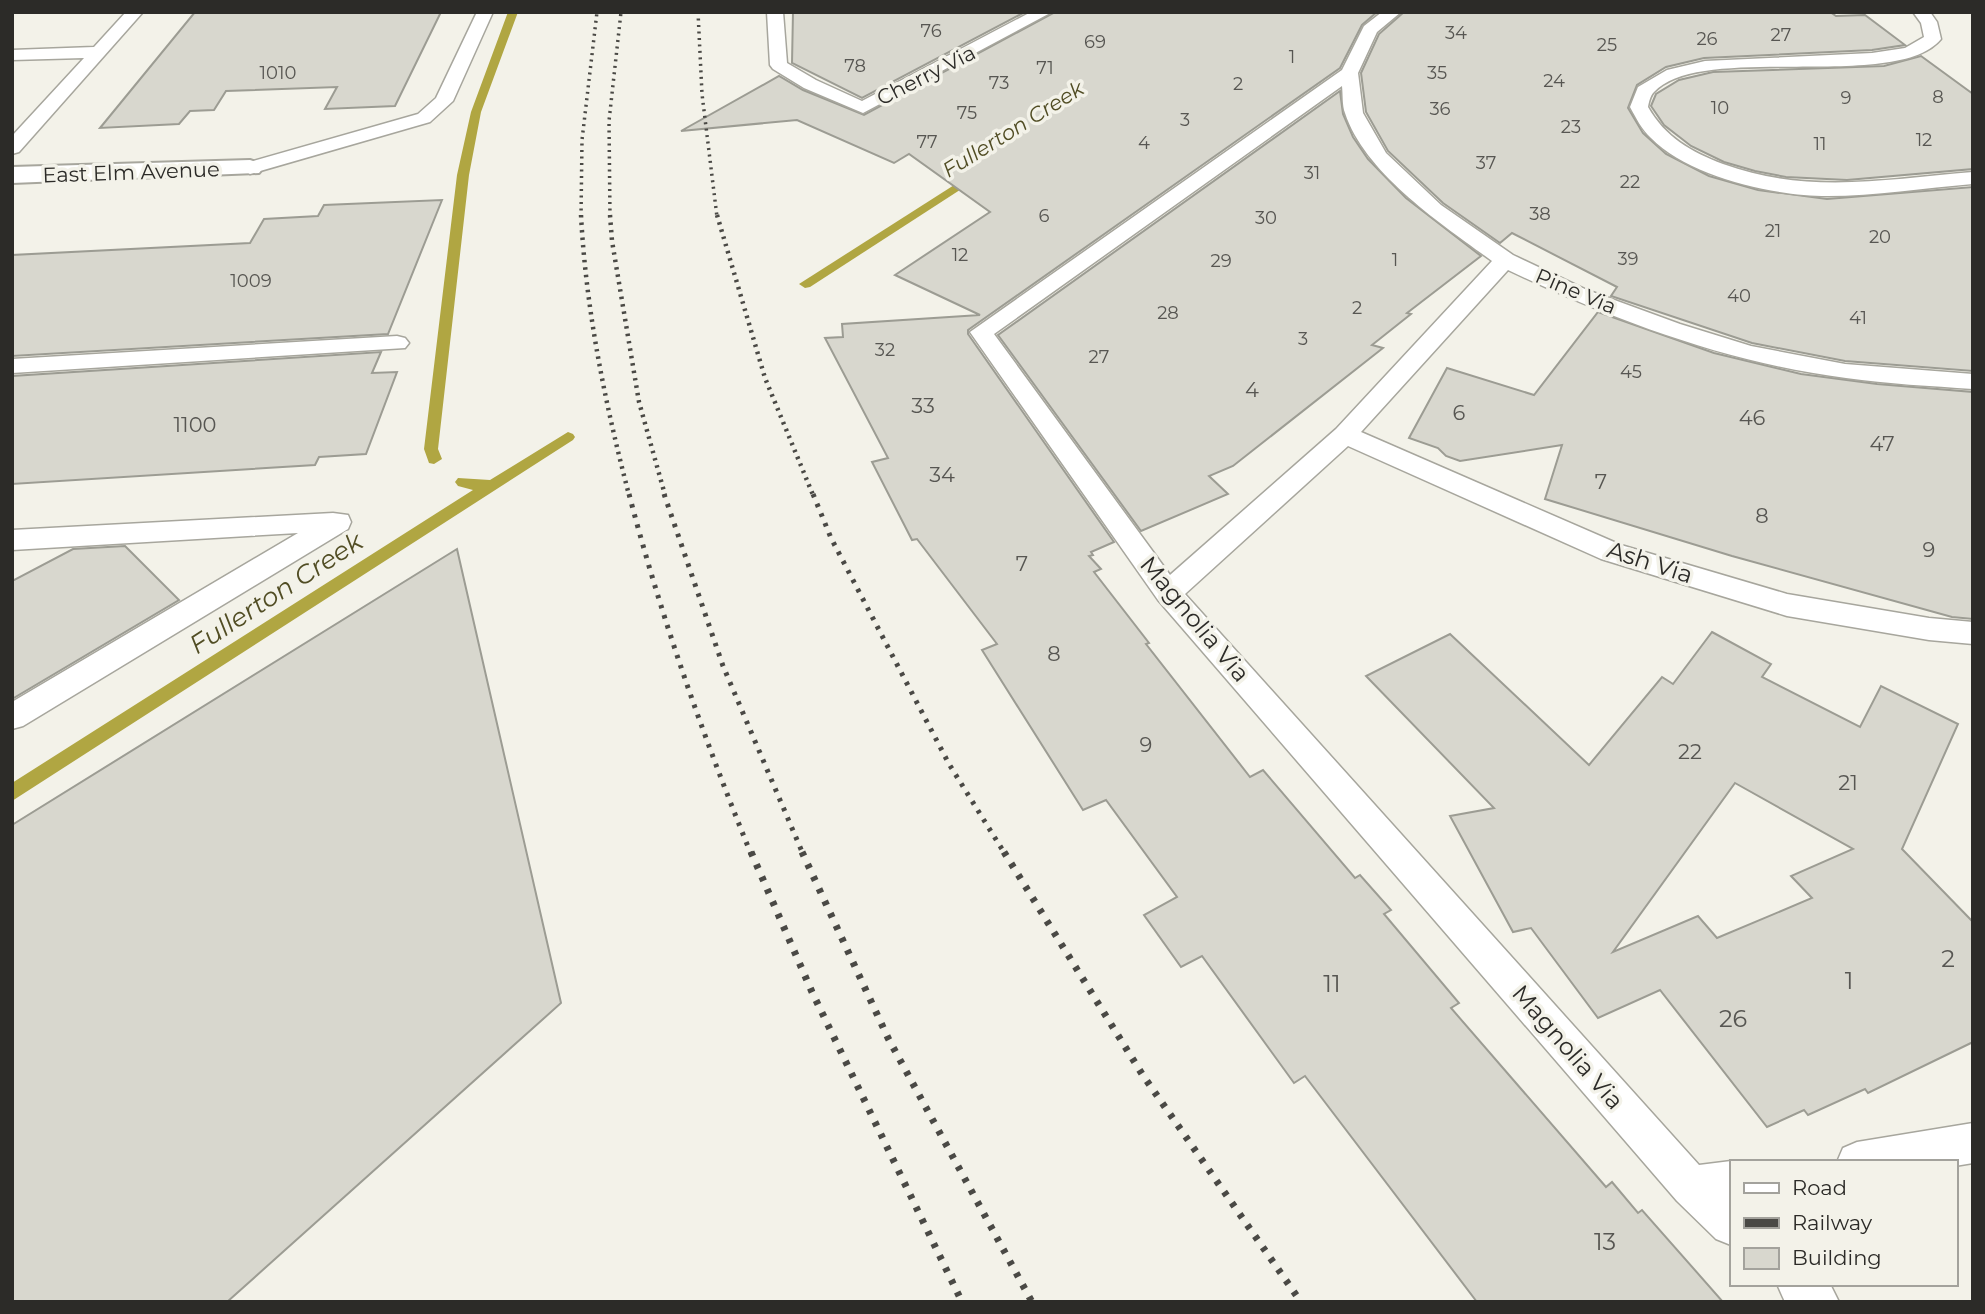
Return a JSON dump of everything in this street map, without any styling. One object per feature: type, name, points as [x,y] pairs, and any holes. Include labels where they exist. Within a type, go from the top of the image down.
[{"type":"street","name":"East Elm Avenue","points":[[12,175],[250,168]]},
{"type":"lane","points":[[12,148],[135,12]]},
{"type":"lane","points":[[250,168],[424,118],[444,102],[485,12]]},
{"type":"lane","name":"Cherry Via","points":[[775,12],[779,65],[810,84],[863,107],[1044,12]]},
{"type":"lane","points":[[1349,73],[1370,29],[1394,12]]},
{"type":"lane","points":[[1921,12],[1930,22],[1933,39],[1910,52],[1872,58],[1705,66],[1667,75],[1644,91],[1639,107],[1648,124],[1671,144],[1710,165],[1748,177],[1807,189],[1973,178]]},
{"type":"lane","points":[[12,55],[99,52]]},
{"type":"lane","name":"Pine Via","points":[[1349,73],[1354,113],[1378,156],[1434,209],[1505,260],[1579,295],[1672,329],[1747,352],[1845,371],[1973,382]]},
{"type":"lane","name":"Magnolia Via","points":[[1349,73],[981,332],[1168,593],[1691,1187],[1730,1223]]},
{"type":"lane","points":[[1168,593],[1345,435],[1505,260]]},
{"type":"lane","points":[[12,366],[397,343]]},
{"type":"lane","name":"Ash Via","points":[[1345,435],[1611,552],[1787,605],[1929,629],[1973,633]]},
{"type":"lane","points":[[12,540],[338,522],[12,717]]},
{"type":"lane","points":[[1869,1160],[1973,1143]]},
{"type":"lane","points":[[1691,1187],[1730,1181]]},
{"type":"lane","points":[[1800,1286],[1817,1302]]},
{"type":"building","points":[[195,12],[441,12],[395,106],[325,109],[337,87],[226,91],[214,110],[190,111],[179,124],[100,128]]},
{"type":"building","points":[[793,12],[1025,12],[862,98],[792,63]]},
{"type":"building","points":[[1055,12],[1377,12],[1362,25],[1340,68],[968,330],[968,334],[1114,542],[1091,552],[1093,555],[1089,556],[1101,569],[1094,572],[1149,643],[1146,644],[1250,777],[1263,770],[1355,878],[1360,875],[1391,910],[1384,914],[1459,1003],[1451,1008],[1606,1187],[1612,1182],[1638,1213],[1642,1210],[1723,1302],[1477,1302],[1305,1076],[1294,1083],[1202,956],[1181,967],[1144,915],[1177,897],[1106,800],[1083,810],[982,650],[997,644],[917,539],[912,540],[872,462],[888,458],[825,338],[843,337],[842,324],[980,315],[895,275],[990,212],[909,154],[894,163],[797,120],[681,131],[779,76],[803,90],[864,115]]},
{"type":"building","points":[[1404,12],[1830,12],[1836,16],[1865,15],[1905,45],[1872,50],[1704,58],[1666,67],[1637,85],[1628,108],[1643,133],[1666,154],[1709,176],[1758,190],[1827,199],[1973,187],[1973,371],[1845,361],[1752,343],[1611,296],[1617,287],[1512,233],[1500,243],[1443,203],[1388,151],[1366,112],[1361,73],[1379,34]]},
{"type":"building","points":[[1921,56],[1973,94],[1973,169],[1847,180],[1786,177],[1755,171],[1724,162],[1691,146],[1664,125],[1651,106],[1656,94],[1679,80],[1713,72],[1884,66]]},
{"type":"building","points":[[1340,91],[1343,114],[1353,137],[1368,159],[1406,198],[1481,256],[1407,313],[1411,314],[1372,345],[1383,348],[1233,466],[1209,476],[1228,494],[1141,531],[998,335]]},
{"type":"building","points":[[442,200],[388,334],[12,356],[12,255],[250,243],[264,219],[318,216],[324,205]]},
{"type":"building","points":[[1598,312],[1714,353],[1801,374],[1973,392],[1973,619],[1952,617],[1732,556],[1545,499],[1562,445],[1460,461],[1446,456],[1438,448],[1409,438],[1447,368],[1534,395]]},
{"type":"building","points":[[381,352],[372,373],[397,372],[366,454],[319,457],[315,465],[12,484],[12,376]]},
{"type":"building","points":[[125,546],[179,600],[12,699],[12,581],[73,549]]},
{"type":"building","points":[[457,549],[561,1003],[227,1302],[12,1302],[12,825]]},
{"type":"building","points":[[1712,632],[1771,664],[1762,677],[1860,727],[1881,686],[1958,724],[1902,849],[1973,922],[1973,1042],[1868,1093],[1865,1089],[1808,1115],[1804,1110],[1767,1127],[1660,990],[1598,1018],[1531,928],[1513,932],[1450,816],[1494,808],[1366,676],[1450,634],[1589,765],[1662,677],[1673,684]],"holes":[[[1735,783],[1853,849],[1791,876],[1812,898],[1717,938],[1698,916],[1613,952]]]},
{"type":"waterway","points":[[434,459],[431,449],[463,175],[476,112],[513,12]]},
{"type":"waterway","name":"Fullerton Creek","points":[[805,284],[977,175]]},
{"type":"waterway","name":"Fullerton Creek","points":[[12,793],[568,437]]},
{"type":"waterway","points":[[463,482],[471,485],[493,485]]},
{"type":"railway","points":[[581,215],[582,140],[597,12]]},
{"type":"railway","points":[[610,217],[609,121],[621,12]]},
{"type":"railway","points":[[698,12],[702,94],[717,217]]},
{"type":"railway","points":[[581,215],[587,286],[598,356],[629,495]]},
{"type":"railway","points":[[610,215],[639,402],[665,495]]},
{"type":"railway","points":[[717,215],[765,378],[813,495]]},
{"type":"railway","points":[[629,494],[684,676],[751,854]]},
{"type":"railway","points":[[664,494],[723,666],[803,854]]},
{"type":"railway","points":[[813,494],[831,538],[949,764],[1005,854]]},
{"type":"railway","points":[[751,852],[812,992],[962,1302]]},
{"type":"railway","points":[[802,852],[888,1038],[1032,1302]]},
{"type":"railway","points":[[1004,852],[1142,1074],[1301,1302]]}]
